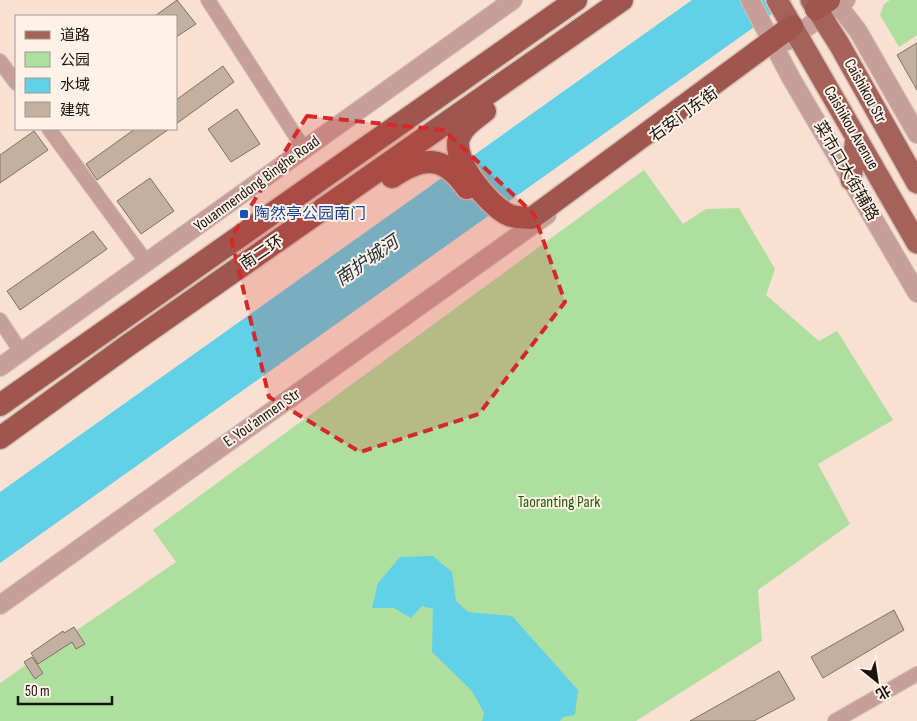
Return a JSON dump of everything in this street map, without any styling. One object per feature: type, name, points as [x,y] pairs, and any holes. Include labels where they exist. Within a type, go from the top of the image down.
[{"type":"highway","name":"南二环","points":[[0,405],[576,0]]},
{"type":"highway","name":"南二环","points":[[0,438],[127,346],[622,0]]},
{"type":"highway","points":[[503,218],[532,218],[772,38],[788,18]]},
{"type":"highway","points":[[303,224],[341,212],[409,166],[449,156],[467,125],[524,83],[536,61]]},
{"type":"highway","points":[[449,156],[457,173],[482,208],[503,218],[523,232]]},
{"type":"main road","name":"Caishikou Str","points":[[827,5],[917,183]]},
{"type":"main road","name":"Caishikou Avenue","points":[[788,18],[917,243]]},
{"type":"main road","points":[[851,180],[856,137]]},
{"type":"street","points":[[208,0],[304,149]]},
{"type":"street","name":"Youanmendong Binghe Road","points":[[0,367],[513,0]]},
{"type":"street","name":"菜市口大街辅路","points":[[750,0],[772,38],[791,78],[917,293]]},
{"type":"street","points":[[788,18],[827,5],[858,31],[917,134]]},
{"type":"street","name":"右安门东街","points":[[523,232],[772,38]]},
{"type":"street","points":[[0,61],[15,82]]},
{"type":"street","points":[[50,130],[147,263]]},
{"type":"street","name":"E. You'anmen Str","points":[[0,605],[523,232]]},
{"type":"street","points":[[0,320],[21,352]]},
{"type":"street","points":[[835,721],[917,674]]},
{"type":"highlighted area","points":[[307,116],[444,130],[534,214],[565,302],[479,414],[360,452],[269,397],[231,238]]},
{"type":"green space","points":[[890,0],[917,0],[917,35],[899,47],[880,15],[884,4]]},
{"type":"green space","name":"Taoranting Park","points":[[644,170],[683,224],[706,209],[739,208],[775,269],[766,295],[819,341],[837,331],[893,420],[818,464],[850,524],[758,590],[762,641],[636,721],[0,721],[0,683],[176,562],[153,530]]},
{"type":"water","name":"南护城河","points":[[692,0],[792,0],[0,563],[0,492]]},
{"type":"water","points":[[433,556],[452,572],[456,601],[468,612],[512,616],[578,690],[575,715],[563,717],[560,721],[482,721],[484,713],[472,691],[432,652],[433,609],[422,606],[411,618],[394,608],[372,608],[378,583],[400,557]]},
{"type":"building","points":[[177,0],[196,24],[178,36],[178,15],[156,15]]},
{"type":"building","points":[[917,43],[917,90],[897,55]]},
{"type":"building","points":[[223,66],[234,82],[178,123],[178,99]]},
{"type":"building","points":[[237,109],[260,144],[231,162],[208,129]]},
{"type":"building","points":[[134,130],[168,130],[97,180],[86,164]]},
{"type":"building","points":[[34,131],[48,150],[0,183],[0,155]]},
{"type":"building","points":[[150,178],[174,211],[141,234],[117,201]]},
{"type":"building","points":[[93,231],[107,249],[20,310],[7,291]]},
{"type":"building","points":[[894,610],[904,630],[823,678],[811,657]]},
{"type":"building","points":[[74,627],[85,644],[76,649],[72,642],[38,664],[31,653],[63,631],[64,633]]},
{"type":"building","points":[[32,657],[43,673],[35,679],[24,662]]},
{"type":"building","points":[[779,671],[795,699],[754,721],[690,721]]},
{"type":"place","name":"陶然亭公园南门","points":[[244,214]]}]
